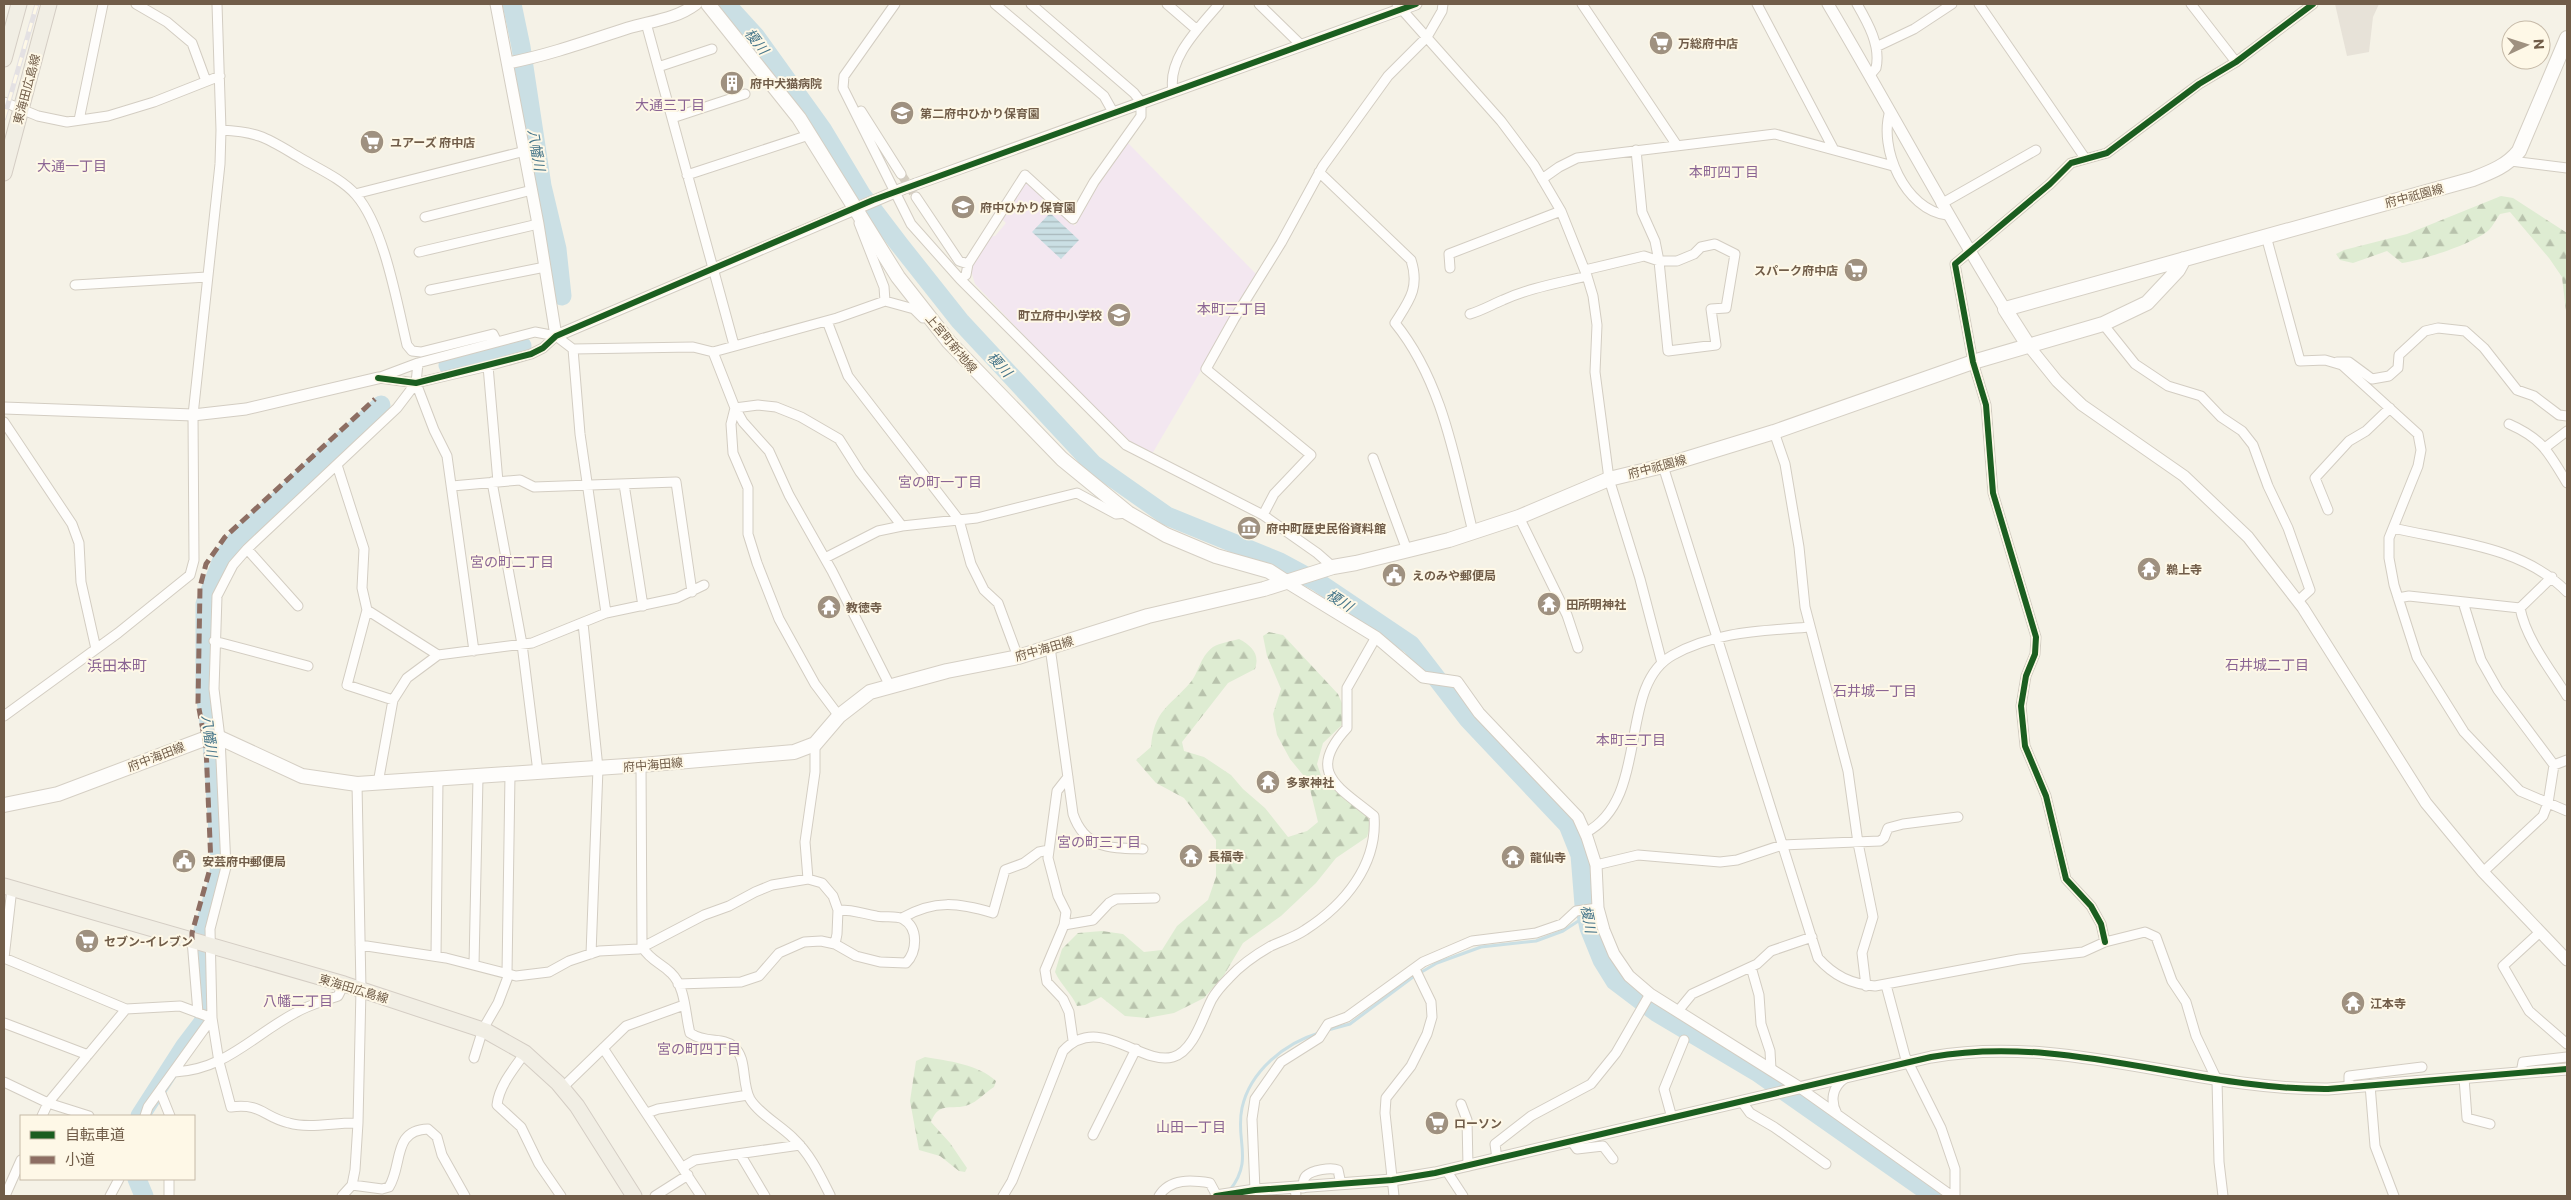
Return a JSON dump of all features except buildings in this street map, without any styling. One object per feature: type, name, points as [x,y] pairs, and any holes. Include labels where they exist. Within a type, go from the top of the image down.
[{"type":"main road","points":[[4,59],[20,4]]},
{"type":"main road","name":"東海田広島線","points":[[4,173],[49,4]]},
{"type":"main road","name":"上宮町新地線","points":[[708,4],[799,118],[858,206],[898,277],[949,342],[1062,460],[1128,513],[1166,535],[1216,556],[1269,571],[1292,581]]},
{"type":"main road","points":[[2511,161],[2519,151],[2567,38]]},
{"type":"main road","name":"府中祇園線","points":[[2005,309],[2473,179],[2511,161]]},
{"type":"main road","name":"府中祇園線","points":[[1292,581],[1333,567],[1408,550],[1473,532],[1519,517],[1610,479],[1662,466],[1774,432],[1973,362],[2103,324],[2147,303],[2178,270],[2184,259]]},
{"type":"main road","points":[[2005,309],[2028,345]]},
{"type":"main road","name":"府中海田線","points":[[4,805],[58,794],[201,739],[220,738],[302,776],[357,784],[478,777],[794,752],[815,744],[839,716],[870,692],[947,671],[1018,657],[1148,616],[1292,581]]},
{"type":"main road","name":"東海田広島線","points":[[8,887],[344,984],[483,1029],[525,1053],[562,1088],[577,1106],[634,1196]]},
{"type":"street","points":[[80,120],[103,4]]},
{"type":"street","points":[[136,4],[167,22],[192,43],[206,81]]},
{"type":"street","points":[[4,716],[96,649],[190,575],[194,560],[193,415],[221,130],[218,4]]},
{"type":"street","points":[[496,4],[525,151],[556,336]]},
{"type":"street","points":[[508,64],[544,56],[646,23],[683,14],[696,4]]},
{"type":"street","points":[[895,4],[844,76],[843,88],[911,224],[960,280],[1126,445],[1263,515],[1318,553],[1333,567]]},
{"type":"street","points":[[995,4],[1104,96],[1113,112]]},
{"type":"street","points":[[960,280],[966,275],[968,264],[1025,175],[1073,219],[1094,182],[1141,116],[1141,102],[1031,4]]},
{"type":"street","points":[[1167,4],[1197,30]]},
{"type":"street","points":[[1173,90],[1171,79],[1185,44],[1219,4]]},
{"type":"street","points":[[1259,4],[1301,45]]},
{"type":"street","points":[[378,378],[416,383],[531,354],[543,348],[556,336],[858,206],[1301,45],[1400,6],[1416,4]]},
{"type":"street","points":[[1263,515],[1274,494],[1311,455],[1206,369],[1234,319],[1281,243],[1319,172],[1388,76],[1427,37],[1442,11],[1443,4]]},
{"type":"street","points":[[1582,4],[1676,144]]},
{"type":"street","points":[[1757,4],[1834,148]]},
{"type":"street","points":[[1828,4],[1870,75],[1947,215],[2005,309]]},
{"type":"street","points":[[1857,4],[1870,28],[1876,47],[1876,68],[1870,75]]},
{"type":"street","points":[[1876,47],[1914,29],[1952,4]]},
{"type":"street","points":[[1979,4],[2085,158]]},
{"type":"street","points":[[2191,4],[2236,62]]},
{"type":"street","points":[[2105,942],[2101,924],[2091,906],[2066,879],[2046,796],[2025,746],[2021,706],[2026,676],[2035,654],[2036,637],[1993,493],[1986,405],[1973,362],[1955,264],[1969,250],[2050,184],[2070,163],[2107,153],[2198,84],[2236,62],[2313,4]]},
{"type":"street","points":[[1400,6],[1501,121],[1542,179],[1561,211],[1586,273],[1593,296],[1597,326],[1595,372],[1610,479],[1640,579],[1662,663]]},
{"type":"street","points":[[646,23],[734,345]]},
{"type":"street","points":[[658,67],[712,49]]},
{"type":"street","points":[[4,102],[38,116],[67,122],[108,116],[154,102],[220,76]]},
{"type":"street","points":[[672,118],[745,94]]},
{"type":"street","points":[[854,108],[861,111],[901,174]]},
{"type":"street","points":[[1890,111],[1886,122],[1888,147],[1893,166],[1899,178],[1925,208],[1936,214],[1947,215]]},
{"type":"street","points":[[221,130],[248,131],[262,135],[335,179],[356,194],[368,215],[386,260],[407,345],[412,351],[421,352],[493,334],[497,342]]},
{"type":"street","points":[[1542,179],[1559,167],[1577,158],[1676,144],[1775,134],[1834,148],[1893,166]]},
{"type":"street","points":[[687,175],[809,135]]},
{"type":"street","points":[[1470,314],[1487,309],[1502,300],[1523,293],[1644,256],[1659,261],[1677,261],[1694,254],[1701,248],[1715,244],[1735,254],[1726,308],[1711,310],[1716,345],[1668,351],[1659,261],[1655,241],[1642,212],[1636,150]]},
{"type":"street","points":[[1941,204],[2036,150]]},
{"type":"street","points":[[356,194],[525,151]]},
{"type":"street","points":[[2511,161],[2567,168]]},
{"type":"street","points":[[1319,172],[1411,260],[1414,270],[1414,293],[1395,323],[1405,335],[1423,366],[1444,416],[1473,532]]},
{"type":"street","points":[[425,216],[532,190]]},
{"type":"street","points":[[916,197],[959,261],[968,264]]},
{"type":"street","points":[[858,206],[884,287],[885,301]]},
{"type":"street","points":[[1450,268],[1449,254],[1561,211]]},
{"type":"street","points":[[419,252],[538,224]]},
{"type":"street","points":[[2266,236],[2300,361],[2349,362],[2372,379],[2388,376],[2398,368],[2399,355],[2425,332],[2438,328],[2465,331],[2484,348],[2517,390],[2534,396],[2559,415],[2567,416]]},
{"type":"street","points":[[430,290],[545,267]]},
{"type":"street","points":[[75,285],[207,277]]},
{"type":"street","points":[[4,408],[193,415],[246,409],[378,378],[418,363],[535,332],[556,336],[573,349],[693,347],[713,352],[827,321],[885,301],[914,309],[949,342]]},
{"type":"street","points":[[827,321],[848,376],[959,520],[972,564],[984,590],[998,603],[1018,657]]},
{"type":"street","points":[[2103,324],[2135,364],[2168,386],[2201,396],[2221,417],[2242,431],[2253,445],[2268,486],[2288,528],[2310,590],[2298,601]]},
{"type":"street","points":[[2028,345],[2056,381],[2082,405],[2110,426],[2160,458],[2228,516],[2268,560],[2298,601],[2426,803],[2483,872],[2567,960]]},
{"type":"street","points":[[573,349],[580,434],[606,613]]},
{"type":"street","points":[[713,352],[735,408],[743,422],[770,451],[789,495],[825,558],[890,686]]},
{"type":"street","points":[[2335,362],[2342,365],[2418,434],[2422,450],[2418,466],[2389,538],[2388,558],[2398,598],[2417,657],[2464,732],[2520,791],[2567,811]]},
{"type":"street","points":[[418,363],[416,383],[434,430],[447,456],[474,652]]},
{"type":"street","points":[[488,366],[495,482],[522,644],[538,772]]},
{"type":"street","points":[[358,1123],[333,1122],[304,1126],[287,1123],[248,1105],[231,1107],[219,1062],[212,1018],[209,945],[210,929],[226,867],[220,738],[214,690],[214,641],[217,596],[233,565],[397,408],[416,383]]},
{"type":"street","points":[[735,408],[758,405],[776,407],[801,417],[839,439],[860,472],[902,526]]},
{"type":"street","points":[[735,408],[731,424],[733,453],[748,488],[748,534],[757,563],[780,619],[815,684],[839,716]]},
{"type":"street","points":[[2328,510],[2315,478],[2349,441],[2366,431],[2390,408]]},
{"type":"street","points":[[4,422],[72,524],[79,543],[81,582],[96,649]]},
{"type":"street","points":[[2509,424],[2527,432],[2546,447],[2567,483]]},
{"type":"street","points":[[2546,447],[2567,430]]},
{"type":"street","points":[[1774,432],[1785,464],[1799,547],[1805,607],[1848,771],[1858,843],[1873,917],[1862,953],[1866,986]]},
{"type":"street","points":[[1373,458],[1408,550]]},
{"type":"street","points":[[337,465],[364,549],[362,588],[367,610],[348,685],[393,700]]},
{"type":"street","points":[[1662,466],[1818,958],[1832,973],[1866,986],[1886,985],[2020,959],[2083,952],[2105,942],[2146,932],[2156,937],[2172,981],[2186,1002],[2196,1036],[2217,1080],[2219,1162],[2224,1196]]},
{"type":"street","points":[[452,486],[520,480],[534,487],[676,482],[692,592]]},
{"type":"street","points":[[624,484],[643,606]]},
{"type":"street","points":[[825,558],[878,531],[902,526],[977,518],[1077,493],[1116,514],[1128,513]]},
{"type":"street","points":[[1519,517],[1567,615],[1578,648]]},
{"type":"street","points":[[2393,528],[2504,553],[2532,564],[2552,577],[2567,592]]},
{"type":"street","points":[[248,549],[298,606]]},
{"type":"street","points":[[2520,608],[2552,577]]},
{"type":"street","points":[[1292,581],[1376,638],[1423,677],[1457,682],[1479,713],[1578,817],[1596,865],[1598,908],[1604,930],[1614,954],[1629,976],[1650,994],[1771,1069],[1797,1089],[1837,1114],[1954,1196]]},
{"type":"street","points":[[378,783],[393,700],[407,678],[438,655],[474,652],[522,644],[549,637],[606,613],[643,606],[692,592],[704,585]]},
{"type":"street","points":[[2398,598],[2409,596],[2520,608]]},
{"type":"street","points":[[2463,602],[2481,660],[2498,690],[2554,765],[2548,803],[2543,816],[2483,872]]},
{"type":"street","points":[[2520,608],[2522,618],[2542,657],[2567,696]]},
{"type":"street","points":[[367,610],[438,655]]},
{"type":"street","points":[[583,623],[598,768],[591,954]]},
{"type":"street","points":[[1585,833],[1601,825],[1623,783],[1632,754],[1640,706],[1649,678],[1662,663],[1672,655],[1730,634],[1810,626]]},
{"type":"street","points":[[1003,1196],[1012,1181],[1063,1051],[1073,1040],[1085,1038],[1108,1039],[1159,1057],[1173,1057],[1188,1047],[1213,997],[1230,977],[1269,947],[1305,931],[1345,898],[1362,874],[1372,846],[1374,816],[1336,785],[1329,776],[1326,761],[1332,744],[1347,728],[1347,688],[1376,638]]},
{"type":"street","points":[[214,641],[308,666]]},
{"type":"street","points":[[1050,647],[1073,814],[1078,828],[1087,839],[1116,848],[1143,849]]},
{"type":"street","points":[[808,879],[804,842],[814,772],[815,744]]},
{"type":"street","points":[[2554,765],[2567,760]]},
{"type":"street","points":[[641,765],[642,947],[650,959],[672,974],[678,984],[690,1033],[701,1040],[724,1042],[733,1046],[738,1052],[742,1058],[744,1088],[752,1102],[810,1156],[829,1196]]},
{"type":"street","points":[[474,1058],[483,1029],[498,1003],[508,974],[510,774]]},
{"type":"street","points":[[474,965],[478,777]]},
{"type":"street","points":[[1068,777],[1057,791],[1048,858],[1056,887],[1066,912],[1064,925],[1045,970],[1047,982],[1063,999],[1069,1012],[1073,1040]]},
{"type":"street","points":[[436,956],[438,779]]},
{"type":"street","points":[[342,1196],[352,1185],[355,1170],[358,1123],[361,990],[357,784]]},
{"type":"street","points":[[1596,865],[1638,855],[1720,862],[1737,860],[1782,845],[1880,841],[1884,838],[1888,828],[1903,824],[1958,817]]},
{"type":"street","points":[[838,910],[859,910],[875,916],[902,918],[914,912],[945,904],[966,905],[993,913],[1005,870],[1024,863],[1039,852],[1049,850]]},
{"type":"street","points":[[360,946],[436,956],[516,976],[549,972],[568,961],[591,954],[642,947],[704,915],[729,906],[772,885],[808,879],[822,883],[833,896],[838,910],[838,934],[835,944]]},
{"type":"street","points":[[8,887],[4,958],[126,1009],[180,1006],[212,1018]]},
{"type":"street","points":[[1064,925],[1093,920],[1109,903],[1116,899],[1155,898]]},
{"type":"street","points":[[1255,1190],[1252,1119],[1255,1099],[1281,1062],[1319,1038],[1328,1024],[1348,1017],[1415,968],[1472,941],[1536,934],[1562,924],[1576,911],[1598,908]]},
{"type":"street","points":[[678,984],[741,982],[759,976],[779,953],[804,942],[821,941],[835,944],[856,956],[880,962],[906,963],[912,957],[915,941],[910,926],[902,918]]},
{"type":"street","points":[[2540,932],[2503,966],[2530,1011],[2567,1044]]},
{"type":"street","points":[[1678,1011],[1692,994],[1757,964],[1771,951],[1812,937]]},
{"type":"street","points":[[192,940],[198,1013]]},
{"type":"street","points":[[1751,967],[1759,995],[1761,1024],[1770,1051],[1771,1069]]},
{"type":"street","points":[[1394,1196],[1385,1112],[1386,1098],[1411,1066],[1428,1034],[1432,1017],[1431,1002],[1415,968]]},
{"type":"street","points":[[175,1072],[188,1071],[219,1062],[296,1012],[338,996],[344,984]]},
{"type":"street","points":[[1886,985],[1909,1063],[1941,1128],[1955,1169],[1954,1196]]},
{"type":"street","points":[[1497,1159],[1495,1144],[1531,1116],[1591,1084],[1616,1053],[1650,994]]},
{"type":"street","points":[[562,1088],[626,1026],[684,1005]]},
{"type":"street","points":[[42,1115],[48,1104],[126,1009]]},
{"type":"street","points":[[145,1115],[148,1107],[212,1018]]},
{"type":"street","points":[[4,1023],[88,1055]]},
{"type":"street","points":[[1672,1118],[1664,1089],[1684,1040]]},
{"type":"street","points":[[603,1048],[701,1196]]},
{"type":"street","points":[[1093,1135],[1136,1049]]},
{"type":"street","points":[[1160,1196],[1164,1188],[1173,1183],[1196,1181],[1210,1183],[1222,1195],[1255,1190],[1298,1191],[1341,1184],[1392,1180],[1468,1166],[1954,1053],[2023,1050],[2217,1080],[2292,1088],[2349,1087],[2567,1069]]},
{"type":"street","points":[[525,1053],[510,1074],[498,1097],[497,1105],[521,1127],[539,1164],[560,1196]]},
{"type":"street","points":[[2522,1073],[2523,1062],[2567,1057]]},
{"type":"street","points":[[2349,1087],[2350,1076],[2422,1067]]},
{"type":"street","points":[[1837,1114],[1833,1105],[1833,1094],[1845,1078]]},
{"type":"street","points":[[2464,1078],[2468,1118],[2490,1124]]},
{"type":"street","points":[[4,1082],[48,1104],[86,1115]]},
{"type":"street","points":[[2370,1085],[2375,1146],[2394,1196]]},
{"type":"street","points":[[160,1091],[170,1115]]},
{"type":"street","points":[[647,1113],[658,1109],[748,1095]]},
{"type":"street","points":[[1742,1102],[1750,1113],[1774,1127],[1826,1164]]},
{"type":"street","points":[[1461,1104],[1467,1120],[1468,1166]]},
{"type":"street","points":[[352,1185],[382,1189],[389,1187],[395,1178],[398,1154],[406,1137],[416,1129],[428,1129],[437,1137],[442,1155],[465,1196]]},
{"type":"street","points":[[1572,1142],[1577,1149],[1603,1146],[1613,1159]]},
{"type":"street","points":[[655,1196],[686,1171],[695,1160],[800,1145]]},
{"type":"street","points":[[740,1154],[765,1196]]},
{"type":"street","points":[[5,1196],[20,1162]]},
{"type":"street","points":[[1298,1191],[1308,1174],[1332,1168],[1338,1170],[1341,1184]]},
{"type":"street","points":[[1446,1170],[1463,1196]]},
{"type":"street","points":[[110,1196],[118,1180]]},
{"type":"street","points":[[169,1180],[169,1196]]},
{"type":"shaded area","points":[[503,4],[517,4],[518,10],[505,13]]},
{"type":"shaded area","points":[[2335,4],[2379,4],[2373,17],[2369,52],[2347,56]]},
{"type":"shaded area","name":"町立府中小学校","points":[[1128,143],[1257,275],[1152,454],[1123,439],[975,284],[970,267],[988,237],[995,236],[1006,223],[1000,217],[1025,183],[1030,182],[1075,226],[1099,184]]},
{"type":"shaded area","points":[[1050,213],[1079,240],[1061,259],[1032,232]]},
{"type":"green space","points":[[2501,196],[2513,198],[2567,233],[2567,320],[2562,277],[2549,258],[2510,212],[2500,214],[2489,230],[2472,241],[2435,255],[2411,261],[2402,263],[2387,251],[2353,263],[2340,260],[2336,254],[2344,250],[2407,234]]},
{"type":"green space","points":[[1269,632],[1283,635],[1338,694],[1344,708],[1342,725],[1323,743],[1317,764],[1323,781],[1366,814],[1371,824],[1367,837],[1336,858],[1316,883],[1281,916],[1243,943],[1224,975],[1204,998],[1174,1013],[1147,1018],[1125,1016],[1101,997],[1085,1005],[1077,1006],[1055,972],[1062,949],[1078,933],[1102,931],[1123,934],[1144,952],[1162,950],[1177,926],[1208,900],[1216,877],[1216,840],[1184,798],[1156,783],[1136,760],[1151,747],[1155,725],[1159,717],[1190,683],[1208,651],[1213,647],[1239,639],[1254,651],[1256,655],[1255,669],[1228,683],[1182,742],[1184,751],[1204,757],[1231,775],[1243,789],[1265,808],[1288,837],[1307,831],[1318,822],[1308,781],[1290,759],[1277,735],[1273,714],[1281,689],[1267,656],[1263,636]]},
{"type":"green space","points":[[925,1057],[972,1067],[989,1075],[996,1081],[994,1087],[975,1102],[962,1107],[942,1109],[934,1115],[931,1122],[950,1143],[967,1168],[965,1172],[959,1171],[940,1156],[919,1150],[910,1101],[916,1061]]},
{"type":"waterway","name":"八幡川","points":[[512,4],[521,47],[542,186],[557,249],[562,296]]},
{"type":"waterway","name":"榎川","points":[[726,4],[756,37],[822,129],[861,194],[960,321],[1093,464],[1167,516],[1280,562],[1319,583],[1411,645],[1468,719],[1568,825],[1580,855],[1584,905],[1589,928],[1602,960],[1615,981],[1656,1012],[1757,1072],[1934,1196]]},
{"type":"waterway","name":"八幡川","points":[[448,365],[522,346]]},
{"type":"waterway","name":"八幡川","points":[[141,1115],[185,1046],[204,1021],[201,937],[218,880],[220,865],[213,753],[205,692],[205,604],[223,557],[239,537],[381,405]]},
{"type":"waterway","points":[[1328,1030],[1350,1024],[1413,977],[1437,963],[1481,947],[1536,941],[1563,931],[1586,916]]},
{"type":"waterway","points":[[1230,1190],[1241,1169],[1240,1120],[1246,1095],[1253,1082],[1271,1060],[1282,1051],[1319,1033]]},
{"type":"waterway","name":"八幡川","points":[[137,1180],[144,1196]]},
{"type":"tunnel","points":[[901,174],[916,197]]},
{"type":"railway","points":[[4,118],[37,4]]},
{"type":"marked path","points":[[192,940],[192,933],[211,865],[206,747],[198,703],[200,587],[206,564],[225,537],[375,399]]},
{"type":"cycle path","points":[[378,378],[416,383],[531,354],[543,348],[556,336],[873,200],[1416,4]]},
{"type":"cycle path","points":[[2105,942],[2101,924],[2091,906],[2066,879],[2046,796],[2025,746],[2021,706],[2026,676],[2035,654],[2036,637],[1993,493],[1986,405],[1973,362],[1955,264],[2050,184],[2071,163],[2107,153],[2199,84],[2236,62],[2313,4]]},
{"type":"cycle path","points":[[1216,1196],[1255,1190],[1392,1180],[1435,1173],[1931,1057],[1981,1052],[2031,1052],[2080,1057],[2228,1081],[2278,1087],[2328,1089],[2567,1069]]},
{"type":"place","name":"万総府中店","points":[[1661,43]]},
{"type":"place","name":"府中犬猫病院","points":[[732,83]]},
{"type":"place","name":"第二府中ひかり保育園","points":[[902,113]]},
{"type":"place","name":"ユアーズ 府中店","points":[[372,142]]},
{"type":"place","name":"府中ひかり保育園","points":[[963,207]]},
{"type":"place","name":"スパーク府中店","points":[[1856,270]]},
{"type":"place","name":"町立府中小学校","points":[[1119,315]]},
{"type":"place","name":"府中町歴史民俗資料館","points":[[1249,528]]},
{"type":"place","name":"鵜上寺","points":[[2149,569]]},
{"type":"place","name":"えのみや郵便局","points":[[1394,575]]},
{"type":"place","name":"田所明神社","points":[[1549,604]]},
{"type":"place","name":"教徳寺","points":[[829,607]]},
{"type":"place","name":"多家神社","points":[[1268,782]]},
{"type":"place","name":"長福寺","points":[[1191,856]]},
{"type":"place","name":"龍仙寺","points":[[1513,857]]},
{"type":"place","name":"安芸府中郵便局","points":[[184,861]]},
{"type":"place","name":"セブン-イレブン","points":[[87,941]]},
{"type":"place","name":"江本寺","points":[[2353,1003]]},
{"type":"place","name":"ローソン","points":[[1437,1123]]},
{"type":"district","name":"大通三丁目","points":[[670,104]]},
{"type":"district","name":"大通一丁目","points":[[72,165]]},
{"type":"district","name":"本町四丁目","points":[[1724,171]]},
{"type":"district","name":"本町二丁目","points":[[1232,308]]},
{"type":"district","name":"宮の町一丁目","points":[[940,481]]},
{"type":"district","name":"宮の町二丁目","points":[[512,561]]},
{"type":"district","name":"石井城二丁目","points":[[2267,664]]},
{"type":"district","name":"浜田本町","points":[[117,665]]},
{"type":"district","name":"石井城一丁目","points":[[1875,690]]},
{"type":"district","name":"本町三丁目","points":[[1631,739]]},
{"type":"district","name":"宮の町三丁目","points":[[1099,841]]},
{"type":"district","name":"八幡二丁目","points":[[298,1000]]},
{"type":"district","name":"宮の町四丁目","points":[[699,1048]]},
{"type":"district","name":"山田一丁目","points":[[1191,1126]]}]
